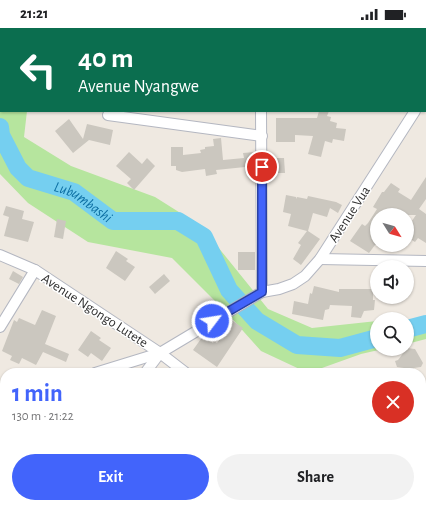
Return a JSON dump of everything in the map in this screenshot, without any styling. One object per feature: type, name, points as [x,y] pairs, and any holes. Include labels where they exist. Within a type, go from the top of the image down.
[{"type":"street","points":[[260,293],[261,112]]},
{"type":"street","name":"Avenue Vua","points":[[160,353],[260,293],[293,284],[305,276],[320,259],[414,112]]},
{"type":"street","points":[[108,115],[262,136]]},
{"type":"street","name":"Avenue Ngongo Lutete","points":[[0,255],[35,270],[160,353],[180,368]]},
{"type":"street","points":[[320,259],[426,261]]},
{"type":"street","points":[[0,326],[35,270]]},
{"type":"street","points":[[111,368],[160,353]]},
{"type":"street","points":[[149,368],[160,353]]},
{"type":"green space","points":[[0,112],[27,112],[24,137],[71,166],[155,197],[201,226],[268,309],[312,328],[370,322],[370,352],[322,368],[297,368],[261,351],[227,313],[172,258],[88,242],[28,203],[0,174]]},
{"type":"green space","points":[[414,322],[426,323],[426,339],[414,342]]},
{"type":"building","points":[[319,112],[329,112],[327,116],[331,117],[330,121],[337,123],[336,128],[346,129],[344,141],[333,139],[332,143],[325,141],[321,157],[308,154],[313,136],[295,135],[295,142],[276,142],[276,118],[317,118]]},
{"type":"building","points":[[69,119],[83,139],[87,124],[113,130],[110,145],[89,140],[73,153],[55,131]]},
{"type":"building","points":[[221,138],[223,160],[244,158],[243,153],[255,152],[255,166],[216,170],[217,174],[206,176],[205,169],[182,172],[176,170],[176,166],[171,166],[171,147],[183,147],[183,155],[201,153],[200,150],[205,149],[205,147],[214,146],[213,139]]},
{"type":"building","points":[[129,152],[142,164],[147,158],[155,166],[134,190],[127,183],[131,179],[116,166]]},
{"type":"building","points":[[273,158],[284,158],[285,173],[273,173]]},
{"type":"building","points":[[426,177],[426,199],[419,209],[426,214],[426,243],[418,238],[414,241],[414,218],[416,215],[414,215],[414,208],[373,207],[382,192],[384,192],[391,183],[400,189],[398,192],[411,200]]},
{"type":"building","points":[[286,195],[296,197],[296,199],[297,197],[307,199],[308,196],[336,202],[342,205],[338,213],[330,208],[327,217],[313,213],[308,231],[320,239],[301,265],[293,259],[301,245],[298,243],[307,231],[288,226],[291,214],[283,212]]},
{"type":"building","points":[[6,206],[24,211],[22,219],[34,222],[28,242],[4,236],[9,217],[3,215]]},
{"type":"building","points":[[57,219],[66,221],[63,239],[54,237]]},
{"type":"building","points":[[370,220],[369,253],[350,241],[362,224],[365,226]]},
{"type":"building","points":[[116,251],[128,259],[126,261],[135,267],[125,281],[106,268]]},
{"type":"building","points":[[238,252],[255,252],[255,270],[238,270]]},
{"type":"building","points":[[13,271],[23,277],[19,284],[9,279]]},
{"type":"building","points":[[164,274],[170,281],[155,294],[149,287]]},
{"type":"building","points":[[314,286],[339,292],[339,289],[370,289],[370,304],[375,304],[374,310],[364,311],[361,318],[351,317],[352,306],[330,305],[329,309],[325,310],[323,320],[292,314],[294,301],[308,304],[310,293],[312,294]]},
{"type":"building","points":[[42,310],[56,316],[45,344],[69,354],[66,362],[43,352],[36,365],[22,358],[19,364],[10,360],[12,356],[2,351],[14,320],[17,322],[19,318],[35,325]]},
{"type":"building","points":[[230,319],[243,328],[217,367],[193,350],[203,336],[213,343],[214,341],[217,343]]},
{"type":"building","points":[[91,331],[101,338],[99,340],[111,348],[102,361],[91,353],[88,357],[78,350]]},
{"type":"building","points":[[414,349],[423,363],[421,367],[404,368],[397,367],[395,361],[401,356],[414,356]]},
{"type":"waterway","name":"Lubumbashi","points":[[0,127],[1,135],[18,168],[28,178],[74,192],[113,221],[178,221],[204,237],[229,290],[257,321],[297,345],[340,348],[370,340]]},
{"type":"waterway","name":"Lubumbashi","points":[[414,327],[426,324]]},
{"type":"route","points":[[212,321],[262,292],[262,167]]}]
